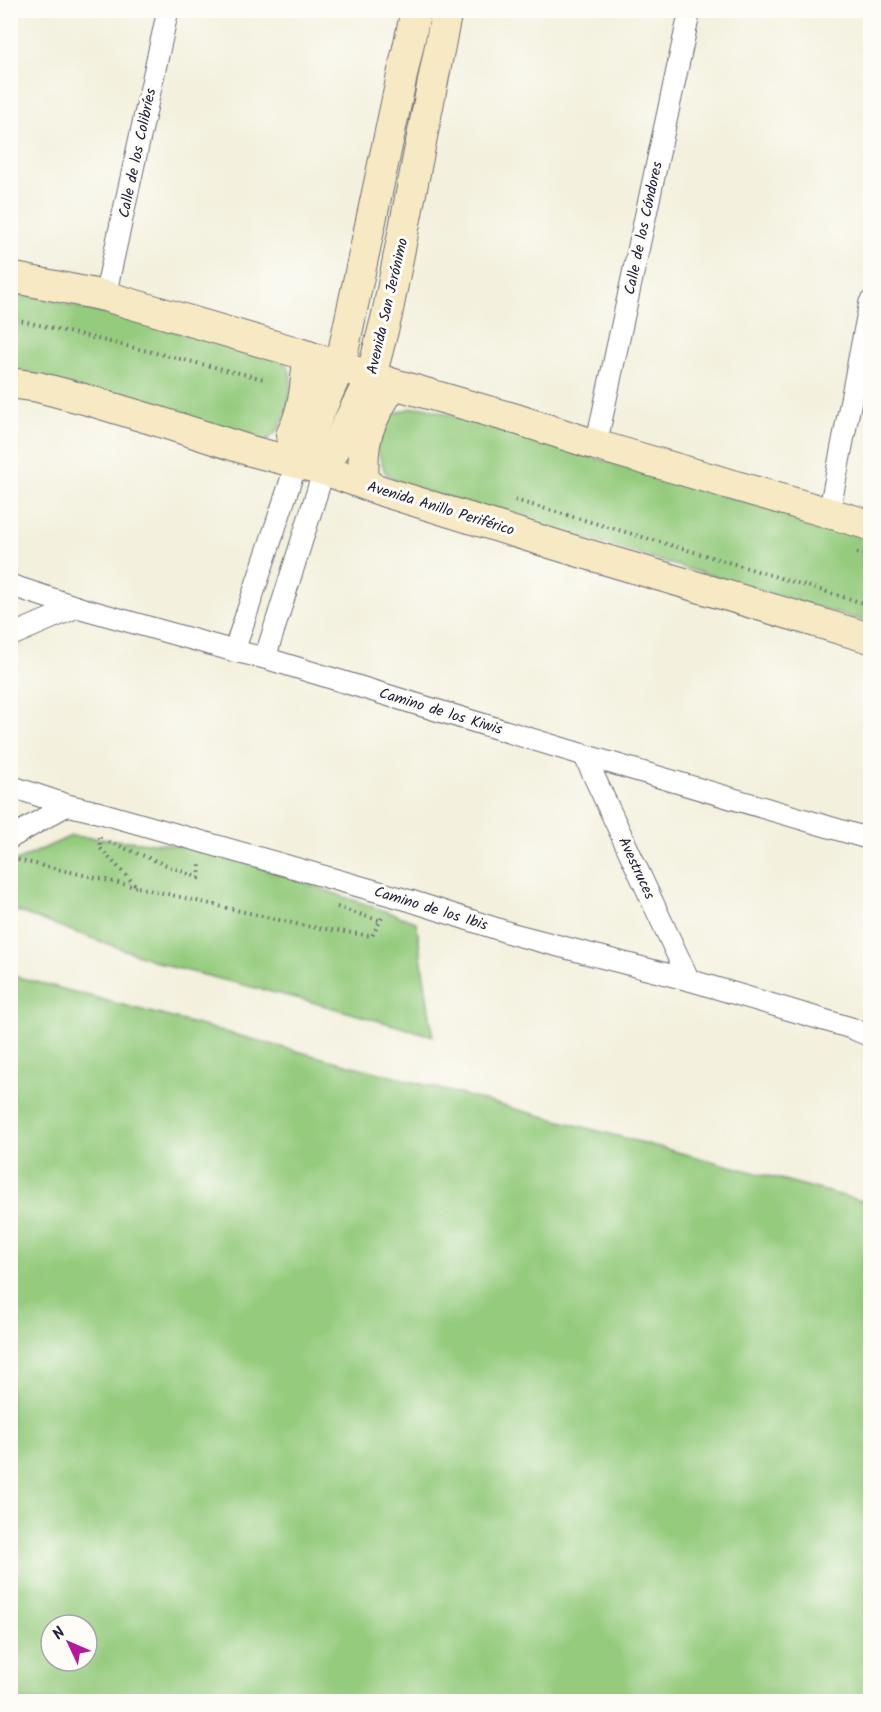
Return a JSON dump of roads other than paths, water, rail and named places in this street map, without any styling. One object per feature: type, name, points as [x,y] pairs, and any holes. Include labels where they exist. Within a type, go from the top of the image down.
[{"type":"street","name":"Calle de los Colibríes","points":[[105,296],[168,10]]},
{"type":"street","name":"Avenida San Jerónimo","points":[[234,651],[300,463],[340,366],[416,10]]},
{"type":"street","name":"Avenida San Jerónimo","points":[[265,658],[300,463],[383,381],[387,315],[447,10]]},
{"type":"street","name":"Calle de los Cóndores","points":[[596,445],[690,10]]},
{"type":"street","points":[[10,277],[105,296],[596,445],[870,525]]},
{"type":"street","points":[[829,513],[870,302]]},
{"type":"street","points":[[300,463],[294,429],[300,414],[308,356]]},
{"type":"street","points":[[364,484],[363,463],[366,436],[381,405],[383,381]]},
{"type":"street","name":"Avenida Anillo Periférico","points":[[10,383],[38,387],[84,399],[300,463],[555,544],[870,638]]},
{"type":"street","name":"Camino de los Kiwis","points":[[10,585],[77,607],[265,658],[870,839]]},
{"type":"street","points":[[10,636],[77,607]]},
{"type":"street","name":"Avestruces","points":[[584,755],[689,980]]},
{"type":"street","name":"Camino de los Ibis","points":[[10,786],[67,805],[411,901],[513,934],[689,980],[861,1032]]},
{"type":"street","points":[[10,838],[67,805]]}]
